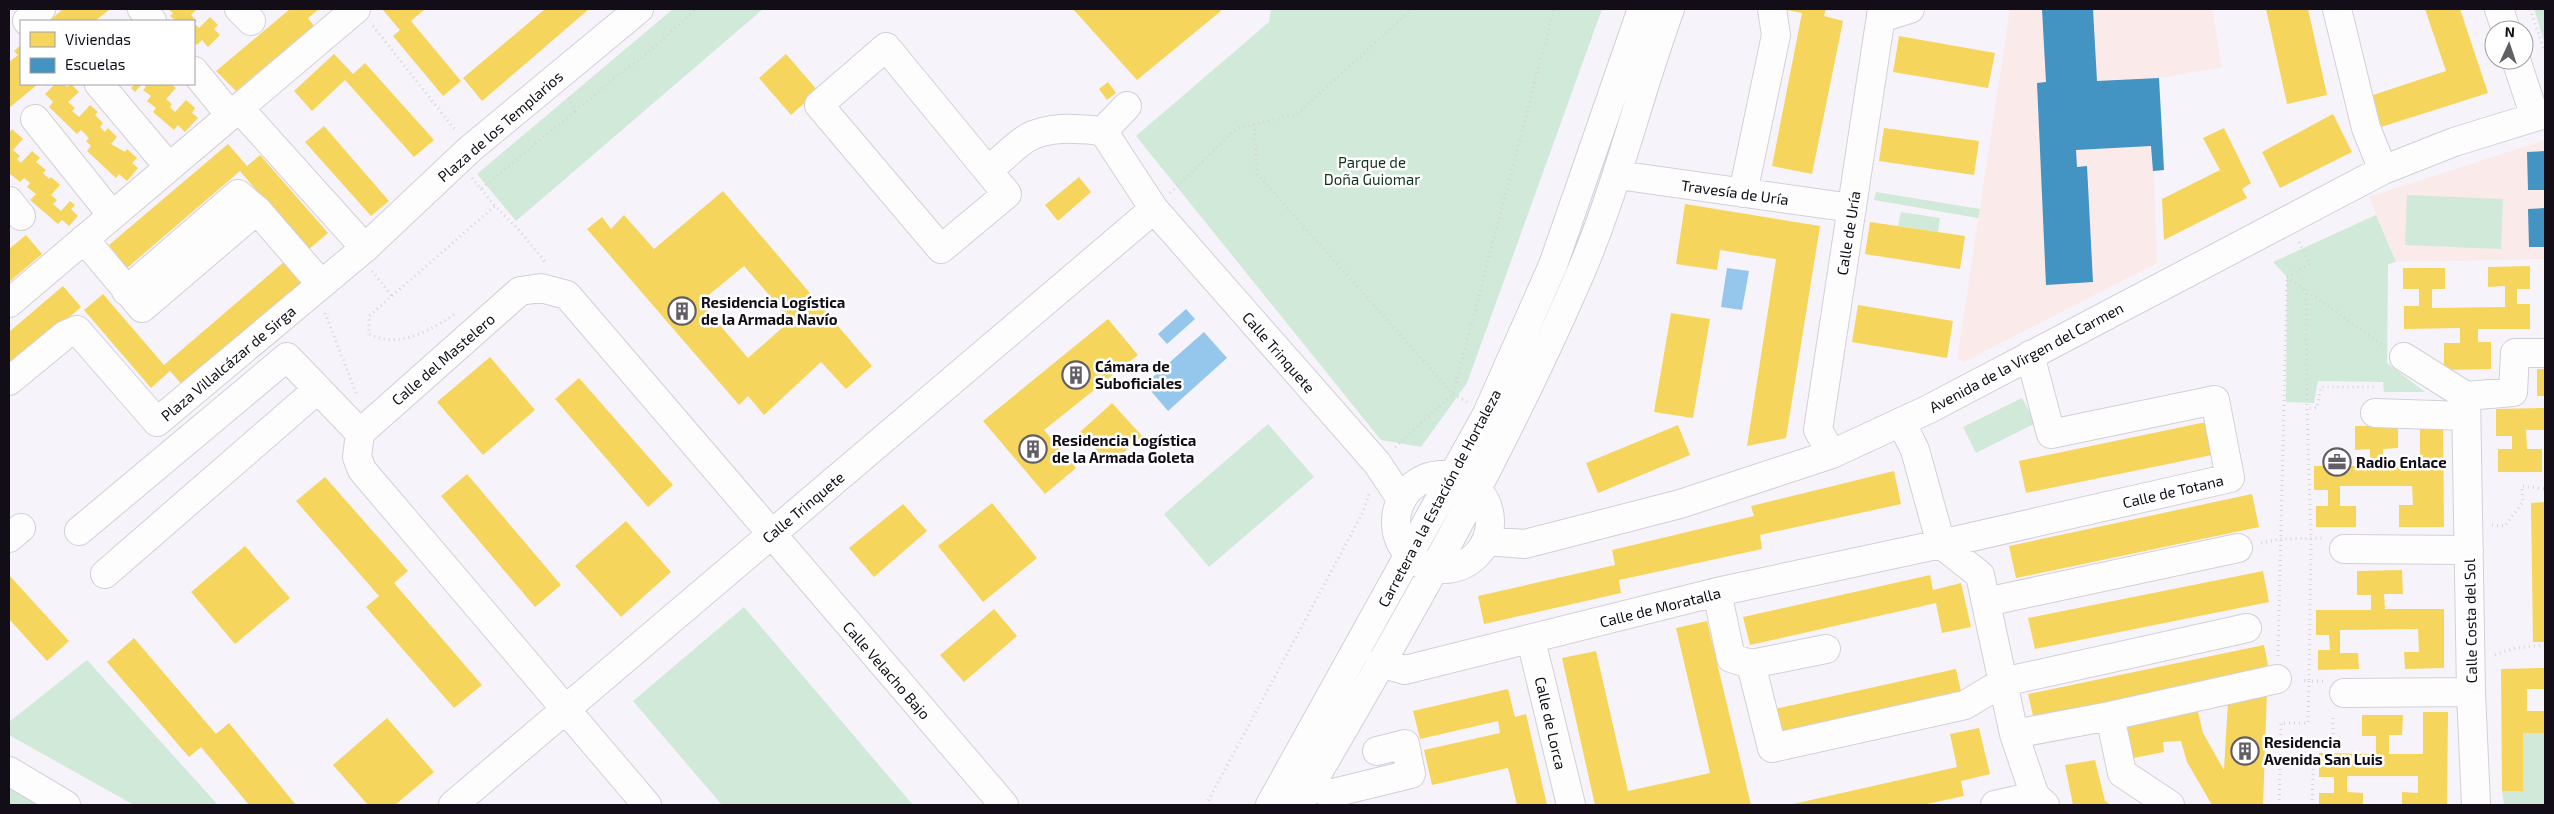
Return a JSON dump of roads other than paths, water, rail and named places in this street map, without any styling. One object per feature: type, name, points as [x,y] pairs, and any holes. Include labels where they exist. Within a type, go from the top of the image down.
[{"type":"street","points":[[28,20],[41,9]]},
{"type":"street","points":[[142,9],[151,20]]},
{"type":"street","name":"Plaza de los Templarios","points":[[365,256],[470,149],[639,9]]},
{"type":"street","name":"Carretera a la Estación de Hortaleza","points":[[1270,805],[1487,414],[1553,265],[1642,9]]},
{"type":"street","name":"Carretera a la Estación de Hortaleza","points":[[1306,794],[1433,569],[1476,488],[1578,280],[1618,175],[1670,9]]},
{"type":"street","points":[[1743,193],[1776,35],[1772,9]]},
{"type":"street","points":[[1881,14],[1910,9]]},
{"type":"street","points":[[2337,9],[2366,128],[2383,170]]},
{"type":"street","name":"Calle de Uría","points":[[1832,454],[1818,430],[1881,14]]},
{"type":"street","points":[[9,303],[235,112],[364,17]]},
{"type":"street","points":[[9,37],[20,27]]},
{"type":"street","points":[[886,47],[988,171],[1007,194],[941,249],[819,105],[886,47]]},
{"type":"street","points":[[2520,70],[2540,115]]},
{"type":"street","points":[[195,72],[235,112],[365,256]]},
{"type":"street","points":[[100,85],[169,167]]},
{"type":"street","points":[[988,171],[1027,138],[1044,132],[1068,128],[1104,131],[1127,106]]},
{"type":"street","name":"Avenida de la Virgen del Carmen","points":[[1487,541],[1524,544],[1616,521],[1680,504],[1832,454],[1901,422],[2383,170],[2454,142],[2540,115]]},
{"type":"street","points":[[35,119],[112,215]]},
{"type":"street","name":"Calle Trinquete","points":[[1104,131],[1154,209],[1377,463],[1401,499]]},
{"type":"street","name":"Travesía de Uría","points":[[1618,175],[1852,208]]},
{"type":"street","name":"Calle Trinquete","points":[[453,805],[1154,209]]},
{"type":"street","points":[[84,239],[142,308],[257,210],[321,284]]},
{"type":"street","name":"Plaza Villalcázar de Sirga","points":[[9,381],[65,335],[77,330],[157,422],[321,284],[365,256]]},
{"type":"street","name":"Calle del Mastelero","points":[[360,433],[520,291],[541,288],[557,291],[567,295],[770,535]]},
{"type":"street","points":[[2393,351],[2466,406]]},
{"type":"street","points":[[2376,413],[2466,406],[2513,392],[2515,353],[2545,353]]},
{"type":"street","name":"Calle de Totana","points":[[1941,544],[2230,478],[2215,400],[2051,434],[2030,354]]},
{"type":"street","points":[[79,531],[287,357],[360,433],[357,457],[362,470],[647,805]]},
{"type":"street","points":[[105,574],[318,389]]},
{"type":"street","name":"Calle Costa del Sol","points":[[2466,406],[2471,692],[2476,805]]},
{"type":"street","points":[[1901,422],[1915,450],[1941,544],[1980,575],[2014,734],[2040,801],[1995,805]]},
{"type":"street","points":[[1437,475],[1452,475],[1466,480],[1476,488],[1485,500],[1490,513],[1487,541],[1478,555],[1465,564],[1450,569],[1433,569],[1409,556],[1400,544],[1395,529],[1396,514],[1401,499],[1410,487],[1423,479],[1437,475]]},
{"type":"street","name":"Calle Velacho Bajo","points":[[770,535],[1003,805]]},
{"type":"street","name":"Calle Costa del Sol","points":[[2344,549],[2469,537]]},
{"type":"street","name":"Calle de Moratalla","points":[[1380,663],[1405,670],[1717,592],[1941,544]]},
{"type":"street","points":[[1986,602],[2238,548]]},
{"type":"street","points":[[1717,592],[1731,658],[1751,664],[1826,649]]},
{"type":"street","points":[[1751,664],[1772,748],[1965,705],[2003,682],[2247,628]]},
{"type":"street","name":"Calle de Lorca","points":[[1531,640],[1570,805]]},
{"type":"street","points":[[2014,734],[2110,716],[2278,679]]},
{"type":"street","name":"Calle Costa del Sol","points":[[2339,700],[2471,692]]},
{"type":"street","points":[[2110,716],[2122,773],[2170,805]]},
{"type":"street","points":[[1306,794],[1329,794],[1411,774],[1405,744],[1376,751]]},
{"type":"street","points":[[9,771],[66,805]]},
{"type":"water","points":[[1727,268],[1749,271],[1742,310],[1721,307]]},
{"type":"water","points":[[1186,309],[1195,319],[1167,344],[1158,334]]},
{"type":"water","points":[[1204,332],[1227,358],[1168,411],[1145,384]]},
{"type":"place","name":"Residencia Logística de la Armada Navío","points":[[682,311]]},
{"type":"place","name":"Cámara de Suboficiales","points":[[1076,375]]},
{"type":"place","name":"Residencia Logística de la Armada Goleta","points":[[1033,449]]},
{"type":"place","name":"Radio Enlace","points":[[2337,462]]},
{"type":"place","name":"Residencia Avenida San Luis","points":[[2245,751]]},
{"type":"park label","name":"Parque de Doña Guiomar","points":[[1372,170]]}]
